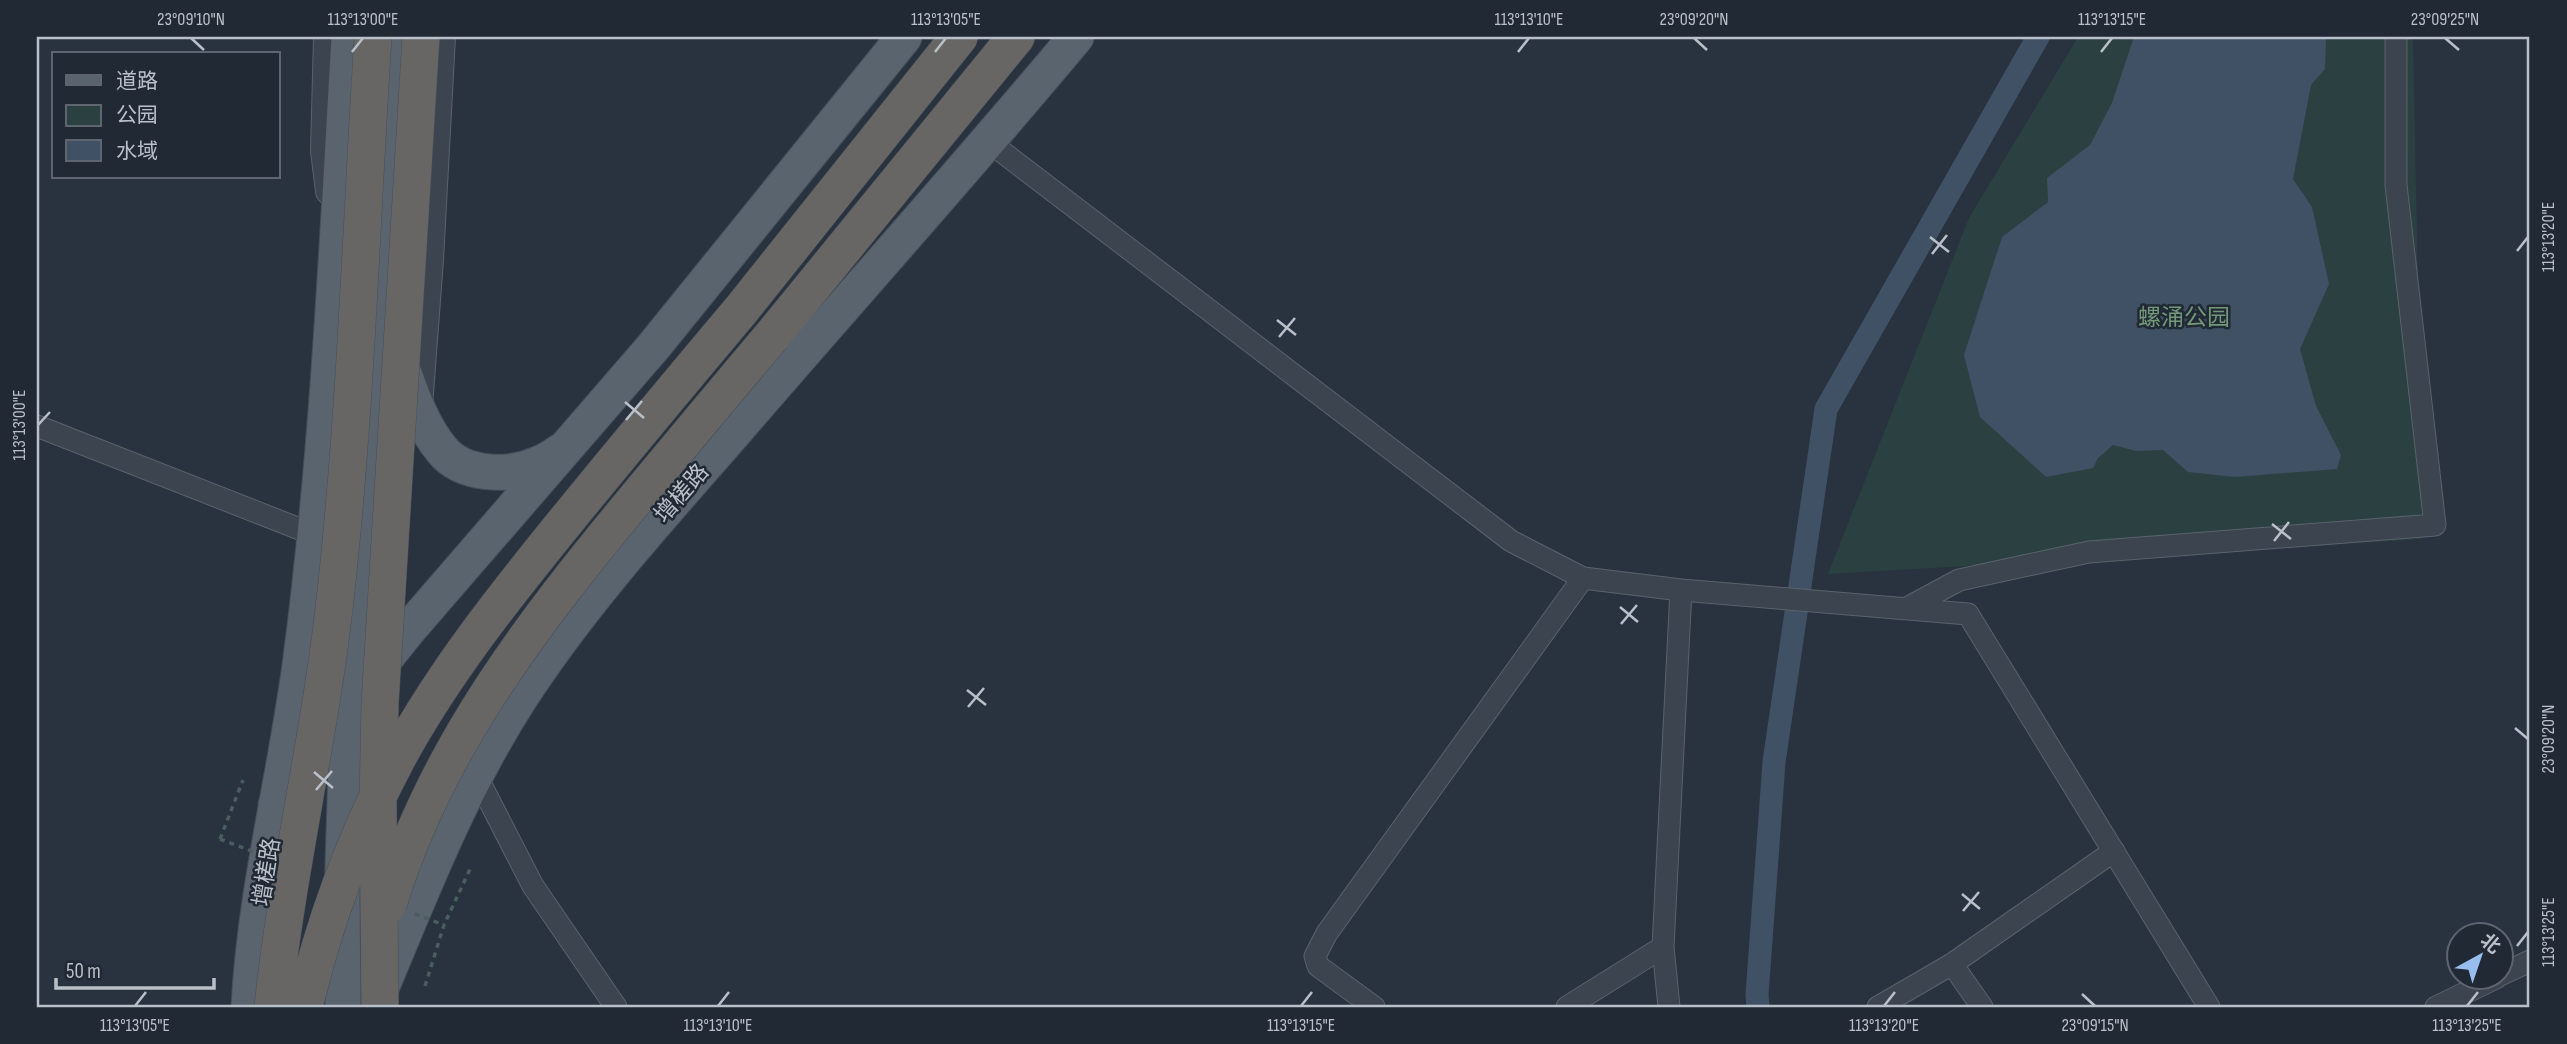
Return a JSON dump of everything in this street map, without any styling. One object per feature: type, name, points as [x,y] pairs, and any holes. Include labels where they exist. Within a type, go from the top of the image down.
[{"type":"highway","points":[[273,1007],[289,889],[328,662],[335,600],[351,411],[373,37]]},
{"type":"highway","points":[[380,1007],[379,715],[421,37]]},
{"type":"highway","points":[[303,1007],[316,957],[349,862],[394,765],[430,702],[477,634],[548,542],[741,310],[959,37]]},
{"type":"highway","name":"增槎路","points":[[360,1007],[374,951],[402,863],[447,763],[480,706],[531,630],[1016,37]]},
{"type":"main road","points":[[276,805],[301,659],[327,412],[349,37]]},
{"type":"main road","points":[[343,1007],[342,898],[348,705],[363,547],[397,37]]},
{"type":"main road","name":"增槎路","points":[[249,1007],[260,904],[276,805],[348,705],[409,629],[662,336],[904,37]]},
{"type":"main road","name":"增槎路","points":[[374,1007],[421,892],[475,775],[548,656],[633,549],[1076,37]]},
{"type":"main road","points":[[379,310],[418,408],[443,451],[467,467],[484,471],[517,470],[537,465],[567,448]]},
{"type":"main road","points":[[301,659],[310,682],[324,693],[348,705],[419,729],[459,733],[470,730],[523,694]]},
{"type":"street","points":[[328,37],[325,86],[326,172],[338,228]]},
{"type":"street","points":[[418,408],[441,37]]},
{"type":"street","points":[[1907,608],[1959,580],[2089,552],[2435,526],[2396,185],[2396,37]]},
{"type":"street","points":[[384,224],[435,132]]},
{"type":"street","points":[[988,141],[1511,541],[1583,578],[1681,590],[1968,614],[2209,1007]]},
{"type":"street","points":[[37,426],[315,535]]},
{"type":"street","points":[[1374,1007],[1318,966],[1315,956],[1326,933],[1583,578]]},
{"type":"street","points":[[1669,1007],[1663,947],[1681,590]]},
{"type":"street","points":[[475,775],[533,886],[616,1007]]},
{"type":"street","points":[[1878,1007],[1952,964],[2114,851]]},
{"type":"street","points":[[1567,1007],[1663,947]]},
{"type":"street","points":[[2514,968],[2530,961]]},
{"type":"street","points":[[1952,964],[1982,1007]]},
{"type":"street","points":[[2436,1007],[2466,992]]},
{"type":"path","points":[[220,839],[243,780]]},
{"type":"path","points":[[425,986],[444,925],[471,867]]},
{"type":"green space","name":"螺涌公园","points":[[2078,37],[2413,37],[2423,539],[1828,574],[1969,218]]},
{"type":"water","points":[[2134,37],[2326,37],[2325,69],[2311,85],[2293,179],[2312,207],[2329,284],[2300,349],[2316,406],[2341,455],[2337,469],[2235,477],[2188,472],[2163,450],[2136,451],[2113,445],[2098,458],[2093,468],[2046,477],[1980,417],[1964,355],[2002,237],[2048,202],[2047,178],[2090,145],[2112,103]]},
{"type":"waterway","points":[[1758,1007],[1774,762],[1826,409],[2038,37]]}]
